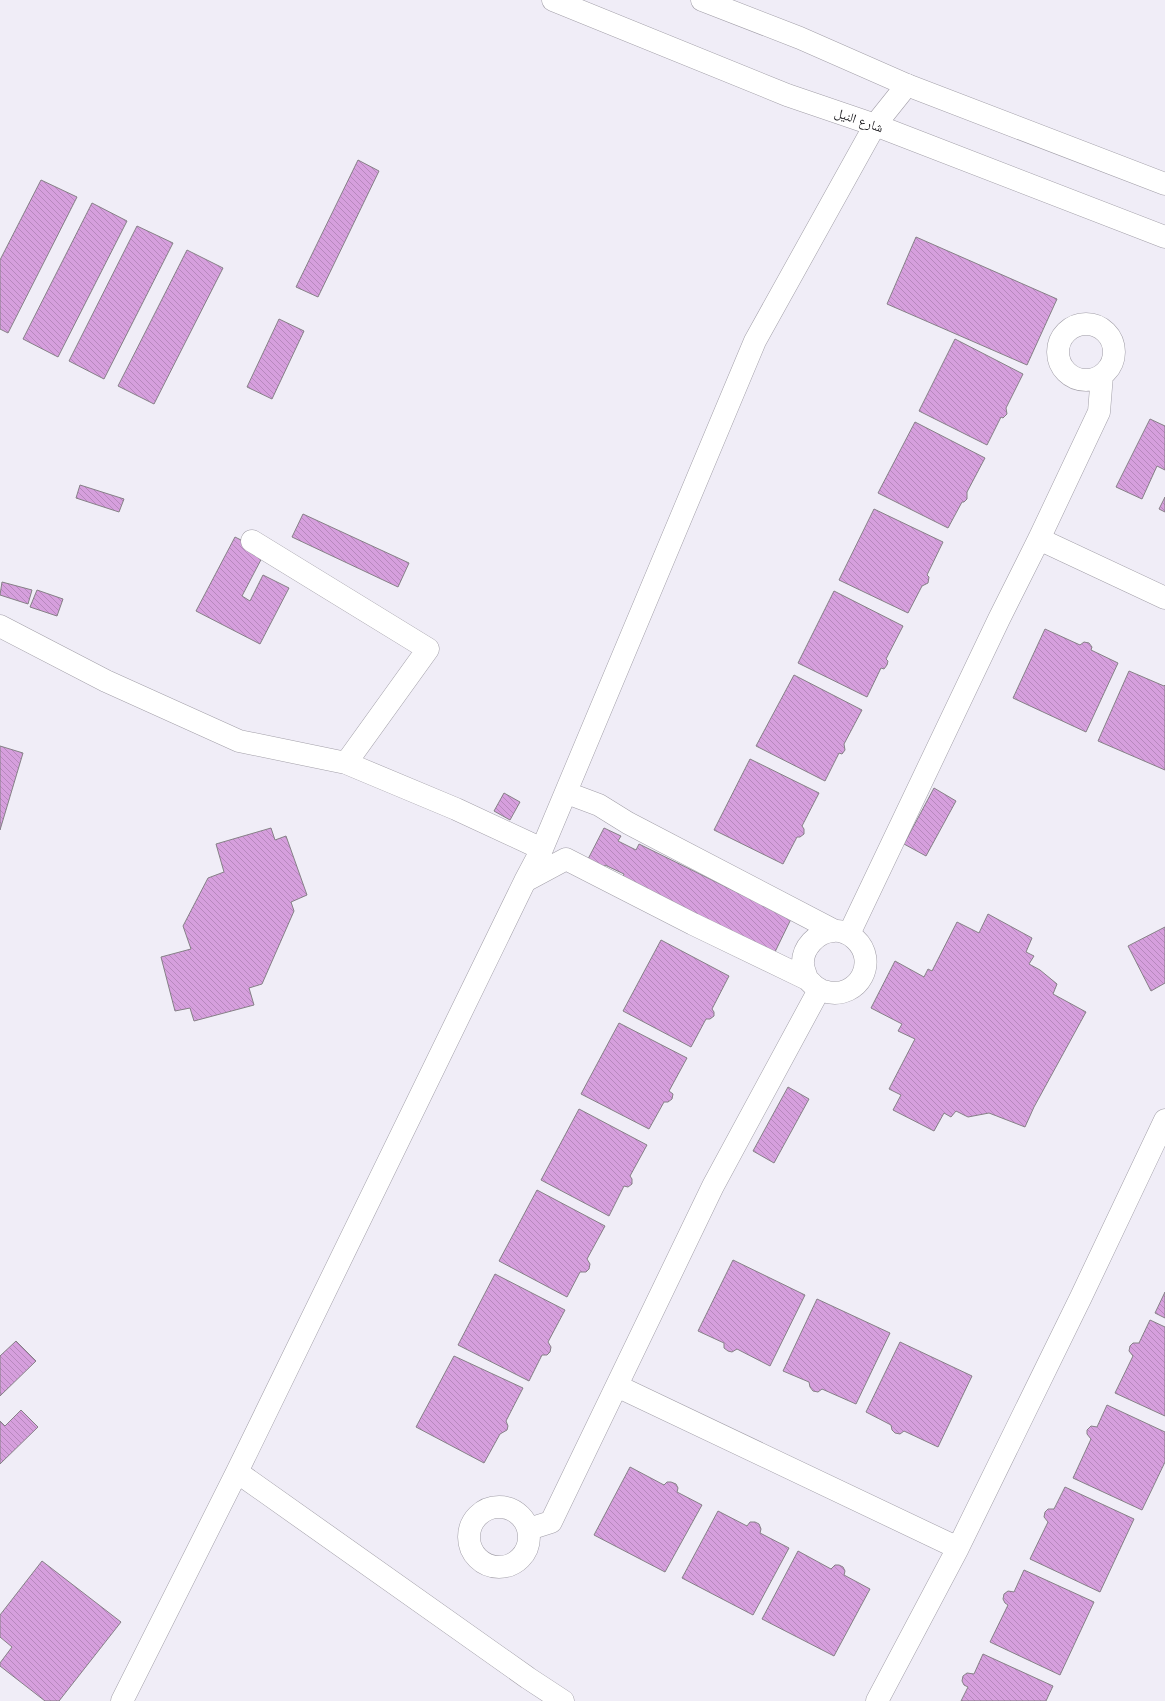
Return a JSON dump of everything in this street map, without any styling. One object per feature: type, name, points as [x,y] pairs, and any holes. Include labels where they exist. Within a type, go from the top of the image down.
[{"type":"street","name":"شارع النيل","points":[[553,0],[787,95],[875,126],[1165,237]]},
{"type":"street","points":[[702,0],[800,38],[907,85],[1165,184]]},
{"type":"street","points":[[122,1701],[237,1472],[524,880],[542,849],[755,341],[875,126],[907,85]]},
{"type":"street","points":[[841,932],[1039,539],[1099,412],[1102,375]]},
{"type":"street","points":[[1039,539],[1165,598]]},
{"type":"street","points":[[252,541],[428,649],[346,763]]},
{"type":"street","points":[[0,626],[106,681],[239,740],[346,763],[542,849]]},
{"type":"street","points":[[524,880],[566,859],[813,984],[836,994],[851,989],[863,977],[866,961],[862,945],[841,932],[628,823],[599,805],[567,792]]},
{"type":"street","points":[[813,984],[803,963],[806,947],[818,936],[841,932]]},
{"type":"street","points":[[528,1528],[551,1522],[713,1186],[813,984]]},
{"type":"street","points":[[877,1701],[958,1548],[1081,1297],[1165,1120]]},
{"type":"street","points":[[617,1386],[958,1548]]},
{"type":"street","points":[[237,1472],[528,1678],[563,1701]]},
{"type":"building","points":[[358,160],[379,171],[318,297],[296,287]]},
{"type":"building","points":[[41,180],[77,197],[8,333],[0,329],[0,260]]},
{"type":"building","points":[[92,203],[127,221],[58,357],[23,339]]},
{"type":"building","points":[[137,226],[173,243],[104,379],[69,361]]},
{"type":"building","points":[[916,237],[1057,299],[1027,365],[887,304]]},
{"type":"building","points":[[187,250],[223,268],[154,404],[118,386]]},
{"type":"building","points":[[279,319],[304,331],[272,399],[247,387]]},
{"type":"building","points":[[955,339],[1023,374],[1006,408],[1007,414],[1003,418],[1001,417],[987,445],[919,411]]},
{"type":"building","points":[[1150,419],[1165,426],[1165,470],[1157,466],[1142,499],[1116,487]]},
{"type":"building","points":[[915,422],[985,458],[967,492],[967,499],[962,502],[948,528],[878,493]]},
{"type":"building","points":[[80,485],[124,499],[119,512],[76,498]]},
{"type":"building","points":[[1165,497],[1165,512],[1159,509]]},
{"type":"building","points":[[874,509],[943,542],[927,575],[929,577],[928,583],[922,586],[908,613],[839,580]]},
{"type":"building","points":[[303,514],[409,563],[398,587],[292,537]]},
{"type":"building","points":[[235,537],[265,552],[242,596],[250,601],[263,575],[289,588],[260,644],[196,611]]},
{"type":"building","points":[[2,582],[32,590],[28,604],[0,595]]},
{"type":"building","points":[[37,590],[63,599],[57,616],[30,607]]},
{"type":"building","points":[[834,591],[903,626],[886,659],[888,661],[887,665],[884,669],[881,668],[867,697],[798,663]]},
{"type":"building","points":[[1045,629],[1080,645],[1084,642],[1089,643],[1092,647],[1091,650],[1118,663],[1086,732],[1013,698]]},
{"type":"building","points":[[1129,671],[1164,686],[1165,685],[1165,770],[1098,741]]},
{"type":"building","points":[[794,675],[862,710],[844,744],[845,750],[842,754],[839,753],[825,781],[756,746]]},
{"type":"building","points":[[0,746],[23,753],[0,830]]},
{"type":"building","points":[[750,759],[819,793],[802,826],[804,829],[804,834],[797,837],[783,864],[714,830]]},
{"type":"building","points":[[934,788],[956,801],[926,856],[904,844]]},
{"type":"building","points":[[504,793],[520,802],[510,820],[494,811]]},
{"type":"building","points":[[271,828],[275,840],[286,836],[307,895],[291,902],[294,911],[262,984],[249,988],[254,1005],[194,1021],[190,1008],[175,1011],[161,957],[191,949],[183,926],[208,878],[224,872],[216,844]]},
{"type":"building","points":[[604,828],[621,836],[618,841],[636,850],[639,844],[791,919],[774,954],[622,880],[624,874],[605,865],[603,869],[587,861]]},
{"type":"building","points":[[988,914],[1032,938],[1026,952],[1034,956],[1029,964],[1040,970],[1057,984],[1053,994],[1086,1012],[1034,1107],[1025,1127],[989,1113],[968,1117],[956,1111],[951,1117],[944,1113],[934,1131],[893,1110],[901,1095],[889,1089],[915,1039],[898,1031],[902,1024],[871,1008],[895,961],[924,977],[928,969],[932,971],[957,922],[979,933]]},
{"type":"building","points":[[1165,927],[1165,983],[1151,991],[1128,946]]},
{"type":"building","points":[[661,940],[729,976],[712,1009],[714,1016],[710,1019],[706,1019],[691,1047],[623,1011]]},
{"type":"building","points":[[619,1023],[687,1058],[669,1091],[673,1094],[672,1099],[668,1102],[664,1102],[649,1129],[581,1094]]},
{"type":"building","points":[[788,1087],[809,1099],[774,1163],[753,1151]]},
{"type":"building","points":[[579,1109],[647,1145],[630,1176],[632,1179],[632,1184],[628,1187],[624,1186],[609,1216],[541,1180]]},
{"type":"building","points":[[537,1190],[605,1226],[587,1259],[590,1264],[589,1269],[586,1272],[580,1272],[567,1297],[499,1261]]},
{"type":"building","points":[[733,1260],[805,1295],[770,1366],[737,1349],[732,1352],[728,1351],[724,1348],[724,1343],[698,1331]]},
{"type":"building","points":[[495,1274],[565,1310],[548,1342],[551,1347],[550,1352],[547,1355],[542,1355],[529,1381],[458,1345]]},
{"type":"building","points":[[1165,1292],[1165,1318],[1155,1313]]},
{"type":"building","points":[[817,1299],[890,1333],[856,1404],[822,1389],[818,1392],[813,1391],[809,1382],[783,1371]]},
{"type":"building","points":[[1150,1320],[1165,1327],[1165,1416],[1115,1393],[1133,1356],[1129,1351],[1130,1346],[1133,1343],[1139,1343]]},
{"type":"building","points":[[16,1341],[36,1361],[0,1396],[0,1356]]},
{"type":"building","points":[[900,1342],[972,1376],[938,1447],[904,1431],[900,1434],[895,1433],[892,1430],[891,1425],[866,1412]]},
{"type":"building","points":[[454,1356],[523,1388],[506,1421],[508,1426],[507,1430],[500,1434],[484,1463],[416,1427]]},
{"type":"building","points":[[1107,1405],[1165,1432],[1165,1462],[1142,1510],[1073,1478],[1091,1439],[1087,1434],[1087,1430],[1091,1426],[1097,1427]]},
{"type":"building","points":[[21,1410],[38,1427],[0,1464],[0,1421],[5,1426]]},
{"type":"building","points":[[630,1467],[664,1485],[667,1482],[676,1484],[678,1488],[677,1492],[702,1505],[665,1572],[594,1535]]},
{"type":"building","points":[[1065,1487],[1134,1519],[1100,1592],[1030,1559],[1048,1522],[1044,1517],[1045,1512],[1048,1509],[1054,1509]]},
{"type":"building","points":[[718,1511],[747,1526],[750,1522],[759,1524],[761,1529],[760,1533],[789,1548],[753,1615],[682,1578]]},
{"type":"building","points":[[798,1551],[831,1569],[835,1565],[843,1567],[845,1571],[844,1575],[870,1589],[834,1656],[762,1619]]},
{"type":"building","points":[[42,1561],[121,1622],[59,1701],[45,1701],[0,1666],[0,1663],[12,1647],[0,1637],[0,1615]]},
{"type":"building","points":[[1024,1570],[1094,1602],[1060,1675],[990,1642],[1008,1605],[1003,1599],[1004,1594],[1008,1591],[1014,1592]]},
{"type":"building","points":[[983,1654],[1053,1686],[1046,1701],[961,1701],[968,1687],[964,1685],[962,1681],[963,1676],[967,1673],[974,1674]]}]
